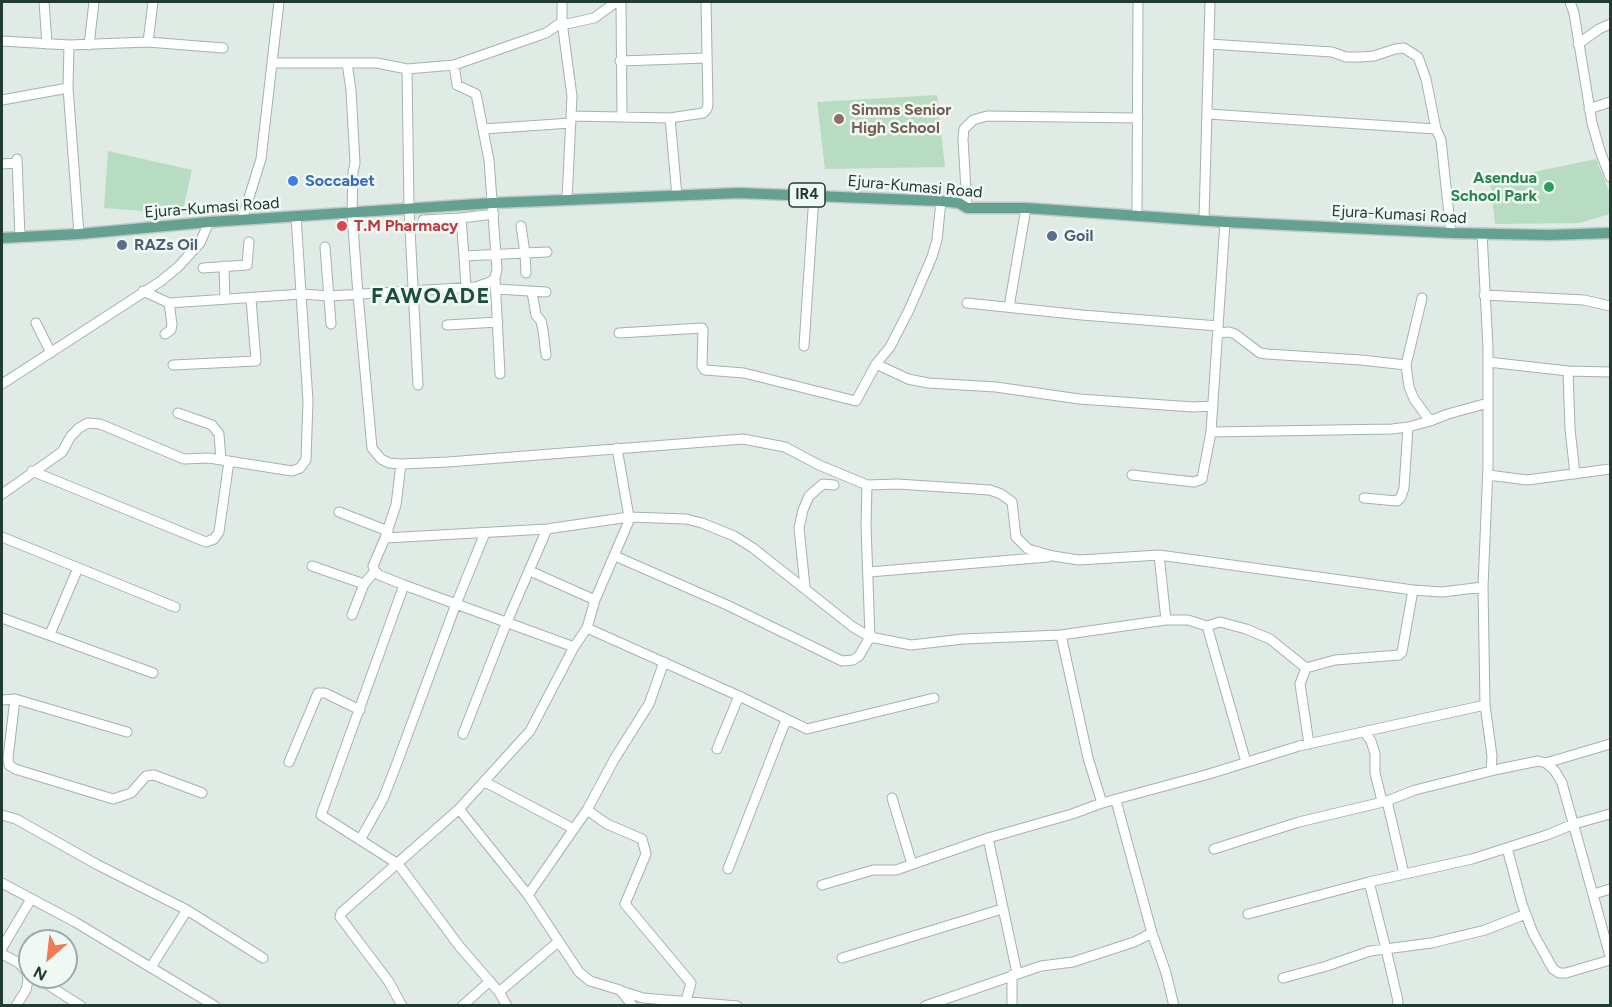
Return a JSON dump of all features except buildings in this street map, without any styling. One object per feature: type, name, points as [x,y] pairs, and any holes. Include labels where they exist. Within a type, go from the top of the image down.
[{"type":"main road","name":"Ejura-Kumasi Road","points":[[2,238],[409,209],[494,208],[567,200],[739,193],[941,201],[959,203],[967,208],[1026,208],[1225,222],[1549,235],[1611,233]]},
{"type":"street","points":[[44,2],[46,44]]},
{"type":"street","points":[[89,45],[94,2]]},
{"type":"street","points":[[148,42],[153,2]]},
{"type":"street","points":[[242,220],[261,159],[279,2]]},
{"type":"street","points":[[562,2],[562,23],[572,96],[567,200]]},
{"type":"street","points":[[272,63],[377,63],[407,69],[454,65],[546,33],[562,23],[594,18],[616,2]]},
{"type":"street","points":[[621,2],[622,117]]},
{"type":"street","points":[[483,129],[571,119],[670,118],[699,114],[707,109],[706,2]]},
{"type":"street","points":[[1137,215],[1138,2]]},
{"type":"street","points":[[1204,219],[1210,2]]},
{"type":"street","points":[[1570,2],[1574,13],[1589,109],[1600,152],[1611,177]]},
{"type":"street","points":[[1578,44],[1599,29],[1611,24]]},
{"type":"street","points":[[2,41],[69,45],[148,42],[223,48]]},
{"type":"street","points":[[1209,44],[1332,52],[1354,57],[1374,56],[1404,48],[1418,57],[1422,63],[1436,129],[1442,140],[1451,232]]},
{"type":"street","points":[[69,45],[68,88],[79,234]]},
{"type":"street","points":[[620,61],[707,58]]},
{"type":"street","points":[[347,63],[351,90],[355,163],[352,213],[357,295],[372,448],[381,459],[389,463],[402,464],[743,439],[785,447],[819,465],[867,484],[990,490],[1001,494],[1012,502],[1016,537],[1028,549],[1053,556],[1079,560],[1159,555],[1413,590],[1442,592],[1483,587]]},
{"type":"street","points":[[454,65],[457,85],[476,94],[483,129],[494,208],[500,374]]},
{"type":"street","points":[[407,69],[409,209],[417,385]]},
{"type":"street","points":[[2,100],[68,88]]},
{"type":"street","points":[[1589,109],[1611,102]]},
{"type":"street","points":[[1208,114],[1436,129]]},
{"type":"street","points":[[967,208],[963,139],[964,129],[973,120],[987,117],[1138,118]]},
{"type":"street","points":[[670,118],[677,196]]},
{"type":"street","points":[[1600,152],[1611,148]]},
{"type":"street","points":[[2,164],[17,161],[20,237]]},
{"type":"street","points":[[804,346],[814,195]]},
{"type":"street","points":[[620,333],[702,328],[704,330],[702,366],[705,370],[744,373],[822,391],[848,401],[856,401],[876,364],[895,338],[932,257],[938,240],[941,201]]},
{"type":"street","points":[[423,220],[461,218],[494,208]]},
{"type":"street","points":[[1009,308],[1026,208]]},
{"type":"street","points":[[2,494],[62,452],[71,436],[88,423],[100,424],[184,459],[208,458],[292,471],[300,468],[306,460],[308,401],[296,216]]},
{"type":"street","points":[[461,218],[466,288]]},
{"type":"street","points":[[2,384],[160,281],[189,257],[200,243],[209,222]]},
{"type":"street","points":[[1132,475],[1194,482],[1202,479],[1211,432],[1225,222]]},
{"type":"street","points":[[521,226],[526,273]]},
{"type":"street","points":[[1482,233],[1488,362],[1488,475],[1483,587],[1485,705],[1492,756],[1491,771]]},
{"type":"street","points":[[203,268],[248,265],[249,242]]},
{"type":"street","points":[[325,247],[331,324]]},
{"type":"street","points":[[464,256],[547,252]]},
{"type":"street","points":[[224,266],[225,299]]},
{"type":"street","points":[[143,291],[169,303],[302,294],[357,295],[466,288],[477,287],[495,278]]},
{"type":"street","points":[[496,289],[546,292]]},
{"type":"street","points":[[532,292],[536,315],[541,321],[546,355]]},
{"type":"street","points":[[1485,295],[1584,300],[1611,306]]},
{"type":"street","points":[[1422,298],[1406,365],[1409,387],[1414,399],[1430,421]]},
{"type":"street","points":[[173,366],[256,361],[250,299]]},
{"type":"street","points":[[165,334],[171,330],[172,324],[169,303]]},
{"type":"street","points":[[967,303],[1218,329],[1235,334],[1260,353],[1406,365]]},
{"type":"street","points":[[447,326],[498,322]]},
{"type":"street","points":[[36,323],[51,353]]},
{"type":"street","points":[[1488,362],[1568,371],[1611,372]]},
{"type":"street","points":[[876,364],[908,379],[928,383],[996,387],[1079,399],[1193,407],[1213,406]]},
{"type":"street","points":[[1568,371],[1570,429],[1575,474]]},
{"type":"street","points":[[1211,432],[1408,427],[1488,403]]},
{"type":"street","points":[[32,471],[207,542],[214,540],[219,532],[225,460],[219,434],[212,425],[177,413]]},
{"type":"street","points":[[1364,498],[1397,501],[1401,497],[1404,488],[1408,427]]},
{"type":"street","points":[[402,1005],[389,982],[340,917],[341,913],[459,809],[530,731],[574,647],[587,628],[595,600],[615,556],[629,517],[617,448]]},
{"type":"street","points":[[402,464],[396,505],[387,535],[373,566],[375,571],[379,575],[506,624],[574,647]]},
{"type":"street","points":[[1488,475],[1527,480],[1611,469]]},
{"type":"street","points":[[805,587],[799,528],[803,510],[809,496],[823,484],[834,485]]},
{"type":"street","points":[[615,556],[727,605],[843,661],[853,660],[859,656],[870,637],[866,525],[867,484]]},
{"type":"street","points":[[339,512],[387,535],[547,529],[629,517],[686,519],[734,536],[753,548],[853,627],[870,637],[911,645],[963,639],[1061,636],[1166,620],[1188,620],[1207,626],[1220,622],[1270,639],[1306,668]]},
{"type":"street","points":[[463,734],[506,624],[547,529]]},
{"type":"street","points":[[360,840],[383,799],[485,533]]},
{"type":"street","points":[[2,537],[176,607]]},
{"type":"street","points":[[1159,555],[1166,620]]},
{"type":"street","points":[[869,572],[1053,556]]},
{"type":"street","points":[[312,566],[364,584]]},
{"type":"street","points":[[50,634],[78,568]]},
{"type":"street","points":[[352,615],[364,584],[375,571]]},
{"type":"street","points":[[530,571],[595,600]]},
{"type":"street","points":[[404,585],[321,812],[322,816],[398,864],[507,1005]]},
{"type":"street","points":[[1306,668],[1335,660],[1399,655],[1402,652],[1413,590]]},
{"type":"street","points":[[2,618],[153,673]]},
{"type":"street","points":[[1207,626],[1246,762]]},
{"type":"street","points":[[587,628],[807,729],[934,698]]},
{"type":"street","points":[[1061,636],[1088,758],[1102,803]]},
{"type":"street","points":[[528,895],[587,810],[615,758],[649,704],[664,662]]},
{"type":"street","points":[[1306,668],[1300,684],[1310,744]]},
{"type":"street","points":[[289,762],[318,693],[325,693],[360,710]]},
{"type":"street","points":[[717,749],[739,696]]},
{"type":"street","points":[[2,700],[15,699],[127,732]]},
{"type":"street","points":[[15,699],[8,758],[9,765],[15,769],[113,799],[131,793],[146,776],[154,775],[202,793]]},
{"type":"street","points":[[822,885],[873,870],[896,870],[988,838],[1102,803],[1116,801],[1310,744],[1485,705]]},
{"type":"street","points":[[728,869],[786,720]]},
{"type":"street","points":[[1365,733],[1371,741],[1375,754],[1375,773],[1404,874]]},
{"type":"street","points":[[1546,763],[1611,744]]},
{"type":"street","points":[[1214,849],[1299,822],[1384,801],[1415,790],[1538,761],[1546,763],[1555,771],[1562,783],[1611,958],[1575,971],[1556,972],[1537,940],[1526,914],[1507,848]]},
{"type":"street","points":[[485,782],[574,829]]},
{"type":"street","points":[[892,798],[912,864]]},
{"type":"street","points":[[1116,801],[1152,933],[1166,973],[1172,1005]]},
{"type":"street","points":[[459,809],[528,895],[579,972],[590,981],[643,998],[737,1005]]},
{"type":"street","points":[[587,810],[607,824],[642,839],[646,854],[626,904],[691,983],[686,1001]]},
{"type":"street","points":[[1248,914],[1370,882],[1450,865],[1611,814]]},
{"type":"street","points":[[2,815],[32,827],[96,864],[187,910],[263,958]]},
{"type":"street","points":[[988,838],[1014,974],[1012,1005]]},
{"type":"street","points":[[1370,882],[1398,1005]]},
{"type":"street","points":[[2,883],[215,1005]]},
{"type":"street","points":[[1594,894],[1611,889]]},
{"type":"street","points":[[2,948],[31,899]]},
{"type":"street","points":[[842,958],[1002,909]]},
{"type":"street","points":[[152,967],[187,910]]},
{"type":"street","points":[[1283,978],[1370,951],[1442,941],[1485,930],[1526,914]]},
{"type":"street","points":[[925,1005],[1041,966],[1073,962],[1134,942],[1152,933]]},
{"type":"street","points":[[499,992],[558,942]]},
{"type":"street","points":[[2,954],[18,962]]},
{"type":"street","points":[[462,1005],[490,981]]},
{"type":"street","points":[[16,1005],[26,989]]},
{"type":"street","points":[[55,989],[81,1005]]},
{"type":"street","points":[[620,990],[633,1005]]},
{"type":"green space","points":[[937,95],[945,167],[825,169],[817,102]]},
{"type":"green space","points":[[108,151],[192,170],[182,214],[104,208]]},
{"type":"green space","name":"Asendua School Park","points":[[1596,159],[1610,194],[1610,214],[1579,223],[1495,224],[1490,181]]},
{"type":"place","name":"Simms Senior High School","points":[[839,119]]},
{"type":"place","name":"Soccabet","points":[[293,181]]},
{"type":"place","name":"Asendua School Park","points":[[1549,187]]},
{"type":"place","name":"T.M Pharmacy","points":[[342,226]]},
{"type":"place","name":"Goil","points":[[1052,236]]},
{"type":"place","name":"RAZs Oil","points":[[122,245]]},
{"type":"district","name":"FAWOADE","points":[[431,297]]}]
